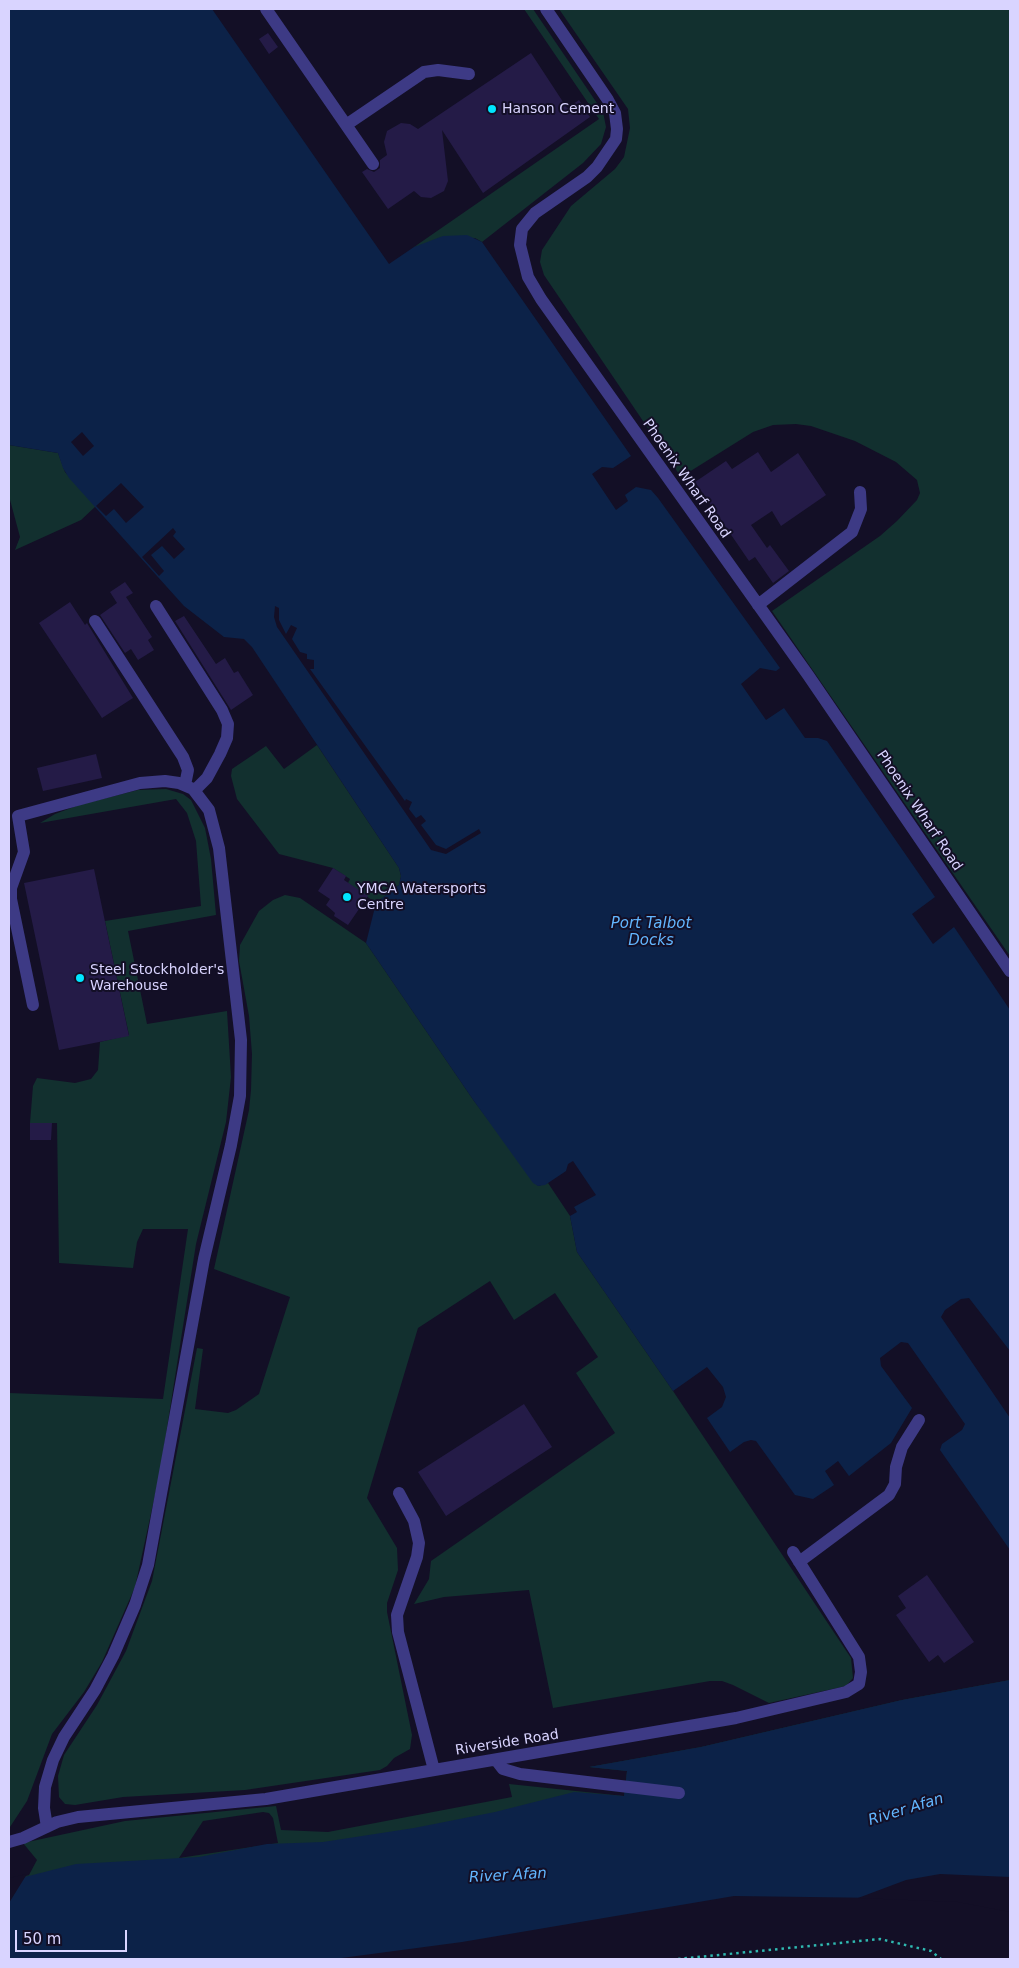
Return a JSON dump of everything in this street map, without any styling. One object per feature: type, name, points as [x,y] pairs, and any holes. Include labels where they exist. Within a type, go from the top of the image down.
[{"type":"lane","points":[[266,9],[373,164]]},
{"type":"lane","name":"Phoenix Wharf Road","points":[[546,9],[608,100],[615,113],[617,129],[616,139],[597,168],[587,178],[535,213],[522,229],[520,245],[528,277],[541,299],[758,605],[1010,971]]},
{"type":"lane","points":[[346,125],[424,72],[438,70],[469,74]]},
{"type":"lane","points":[[758,605],[852,532],[861,509],[860,492]]},
{"type":"lane","points":[[156,606],[222,710],[228,724],[227,738],[211,772],[190,788]]},
{"type":"lane","points":[[95,621],[183,757],[188,770],[190,788]]},
{"type":"lane","points":[[33,1005],[11,899],[11,888],[24,852],[13,817],[140,784],[165,781],[190,788],[209,810],[219,848],[242,1040],[240,1096],[231,1145],[204,1259],[148,1565],[135,1605],[109,1664],[64,1737],[53,1760],[45,1787],[44,1808],[47,1826]]},
{"type":"lane","name":"Riverside Road","points":[[9,1842],[23,1838],[47,1826],[78,1817],[266,1799],[736,1718],[846,1692],[859,1684],[862,1672],[859,1658],[796,1557],[889,1496],[896,1484],[896,1467],[902,1447],[919,1420]]},
{"type":"lane","points":[[399,1493],[414,1520],[419,1543],[417,1557],[397,1615],[398,1632],[434,1770]]},
{"type":"lane","points":[[496,1760],[503,1769],[520,1774],[679,1793]]},
{"type":"path","points":[[678,1959],[880,1939],[931,1951],[941,1959]]},
{"type":"green space","points":[[524,9],[533,9],[603,112],[606,127],[601,144],[583,163],[482,242],[475,238],[414,247],[599,119]]},
{"type":"green space","points":[[559,9],[1010,9],[1010,956],[772,611],[880,536],[897,521],[917,500],[920,493],[917,480],[896,462],[855,441],[811,426],[796,424],[773,425],[753,432],[681,477],[544,275],[540,262],[542,250],[571,206],[615,169],[624,157],[630,128],[628,109]]},
{"type":"green space","points":[[9,445],[58,453],[65,472],[96,506],[81,520],[15,550],[20,537],[9,496]]},
{"type":"green space","points":[[317,745],[399,868],[401,876],[399,885],[376,903],[348,883],[350,879],[333,868],[279,854],[237,799],[231,776],[232,769],[266,746],[284,769]]},
{"type":"green space","points":[[166,789],[183,794],[191,800],[205,828],[211,859],[216,915],[128,931],[147,1024],[227,1011],[231,1077],[226,1122],[196,1244],[160,1472],[135,1587],[102,1662],[84,1692],[52,1734],[27,1801],[10,1827],[9,1393],[163,1399],[188,1229],[143,1229],[137,1242],[133,1268],[59,1263],[57,1123],[30,1123],[33,1086],[37,1078],[75,1083],[91,1079],[98,1070],[100,1042],[129,1035],[105,921],[201,906],[196,841],[187,813],[176,799],[40,823],[55,814],[79,805],[138,790]]},
{"type":"green space","points":[[285,895],[300,898],[366,943],[474,1101],[538,1186],[548,1183],[570,1216],[577,1252],[673,1391],[851,1658],[853,1678],[846,1686],[769,1703],[733,1685],[722,1681],[710,1681],[553,1708],[529,1590],[444,1597],[414,1604],[429,1579],[431,1561],[615,1433],[576,1373],[598,1357],[555,1293],[514,1320],[490,1281],[418,1328],[367,1498],[397,1548],[398,1570],[387,1603],[387,1612],[412,1735],[410,1749],[394,1758],[387,1766],[380,1770],[245,1790],[123,1797],[75,1805],[65,1804],[59,1797],[58,1776],[64,1755],[97,1705],[126,1651],[152,1581],[197,1348],[203,1349],[195,1409],[228,1413],[236,1410],[259,1394],[290,1297],[214,1269],[249,1110],[251,1090],[252,1054],[249,1016],[239,961],[240,945],[259,911],[273,900]]},
{"type":"green space","points":[[1010,1680],[1010,1762],[9,1881],[29,1875],[37,1860],[23,1843],[125,1821],[276,1806],[281,1830],[328,1832],[512,1797],[509,1784],[624,1796],[627,1771],[589,1767],[701,1747],[902,1700]],"holes":[[[263,1812],[269,1813],[273,1818],[278,1843],[179,1858],[203,1821]]]},
{"type":"water","name":"Port Talbot Docks","points":[[9,9],[212,9],[389,264],[414,247],[443,236],[467,235],[482,242],[631,456],[613,468],[602,467],[592,474],[616,510],[628,501],[625,495],[636,487],[651,490],[658,498],[780,668],[776,671],[760,668],[741,684],[766,720],[784,708],[805,738],[818,738],[827,741],[935,897],[912,914],[933,944],[954,927],[1010,1010],[1010,1351],[969,1298],[961,1299],[945,1310],[941,1317],[1010,1418],[1010,1550],[940,1450],[942,1444],[962,1430],[965,1424],[908,1343],[901,1342],[880,1358],[881,1366],[912,1408],[891,1443],[849,1476],[838,1461],[825,1471],[834,1485],[813,1499],[795,1495],[756,1441],[744,1442],[730,1452],[707,1418],[722,1407],[726,1397],[723,1387],[707,1367],[673,1391],[577,1252],[570,1216],[577,1212],[574,1207],[596,1195],[573,1161],[568,1164],[566,1171],[545,1185],[538,1186],[533,1183],[474,1101],[366,943],[376,903],[399,885],[401,876],[399,868],[252,647],[244,639],[224,637],[184,606],[69,478],[58,453],[9,445]]},
{"type":"water","name":"River Afan","points":[[1010,1680],[1010,1910],[958,1899],[734,1896],[462,1942],[334,1959],[9,1959],[9,1881],[76,1864],[199,1857],[267,1844],[323,1842],[414,1828],[495,1812],[574,1792],[624,1796],[627,1771],[589,1767],[701,1747],[902,1700]]},
{"type":"pier","points":[[82,432],[94,446],[83,456],[71,442]]},
{"type":"pier","points":[[121,483],[144,507],[126,523],[114,509],[106,516],[96,506]]},
{"type":"pier","points":[[173,528],[176,532],[173,536],[185,549],[174,559],[162,546],[151,555],[164,571],[159,576],[142,557]]},
{"type":"pier","points":[[275,606],[279,608],[279,620],[286,634],[291,625],[297,628],[292,639],[300,652],[307,654],[307,659],[314,660],[314,669],[310,669],[405,801],[406,799],[412,802],[409,809],[416,818],[421,815],[426,821],[421,825],[436,845],[446,849],[479,829],[481,833],[446,854],[431,850],[277,627],[274,617]]},
{"type":"pier","points":[[27,1874],[9,1903],[9,1878]]},
{"type":"pier","points":[[940,1874],[1010,1877],[1010,1912],[958,1902],[858,1898],[906,1880]]},
{"type":"building","points":[[268,33],[278,47],[269,54],[259,39]]},
{"type":"building","points":[[531,53],[567,108],[579,100],[590,117],[483,193],[442,130],[448,181],[444,191],[431,198],[421,197],[414,191],[388,209],[362,172],[367,169],[374,172],[380,168],[380,160],[387,155],[384,142],[387,131],[401,123],[410,124],[418,129]]},
{"type":"building","points":[[758,452],[771,472],[798,453],[826,495],[781,526],[772,511],[751,525],[767,548],[770,545],[789,571],[773,583],[755,557],[749,561],[695,482],[726,461],[732,469]]},
{"type":"building","points":[[125,582],[133,593],[126,597],[152,637],[148,640],[154,650],[138,660],[131,649],[125,653],[100,615],[117,603],[110,592]]},
{"type":"building","points":[[70,602],[85,625],[87,623],[133,698],[102,718],[39,623]]},
{"type":"building","points":[[184,616],[216,664],[225,658],[234,673],[238,671],[253,695],[231,710],[175,621]]},
{"type":"building","points":[[96,754],[102,778],[43,791],[37,768]]},
{"type":"building","name":"YMCA Watersports Centre","points":[[333,868],[346,876],[344,880],[368,896],[348,925],[334,916],[335,913],[326,905],[330,899],[318,891]]},
{"type":"building","name":"Steel Stockholder's Warehouse","points":[[94,869],[129,1036],[59,1050],[24,883]]},
{"type":"building","points":[[30,1123],[52,1123],[51,1140],[30,1140]]},
{"type":"building","points":[[524,1404],[552,1447],[446,1516],[418,1472]]},
{"type":"building","points":[[927,1575],[974,1642],[944,1663],[938,1655],[929,1662],[896,1615],[906,1608],[898,1596]]},
{"type":"place","name":"Hanson Cement","points":[[492,109]]},
{"type":"place","name":"YMCA Watersports Centre","points":[[347,897]]},
{"type":"place","name":"Steel Stockholder's Warehouse","points":[[80,978]]}]
